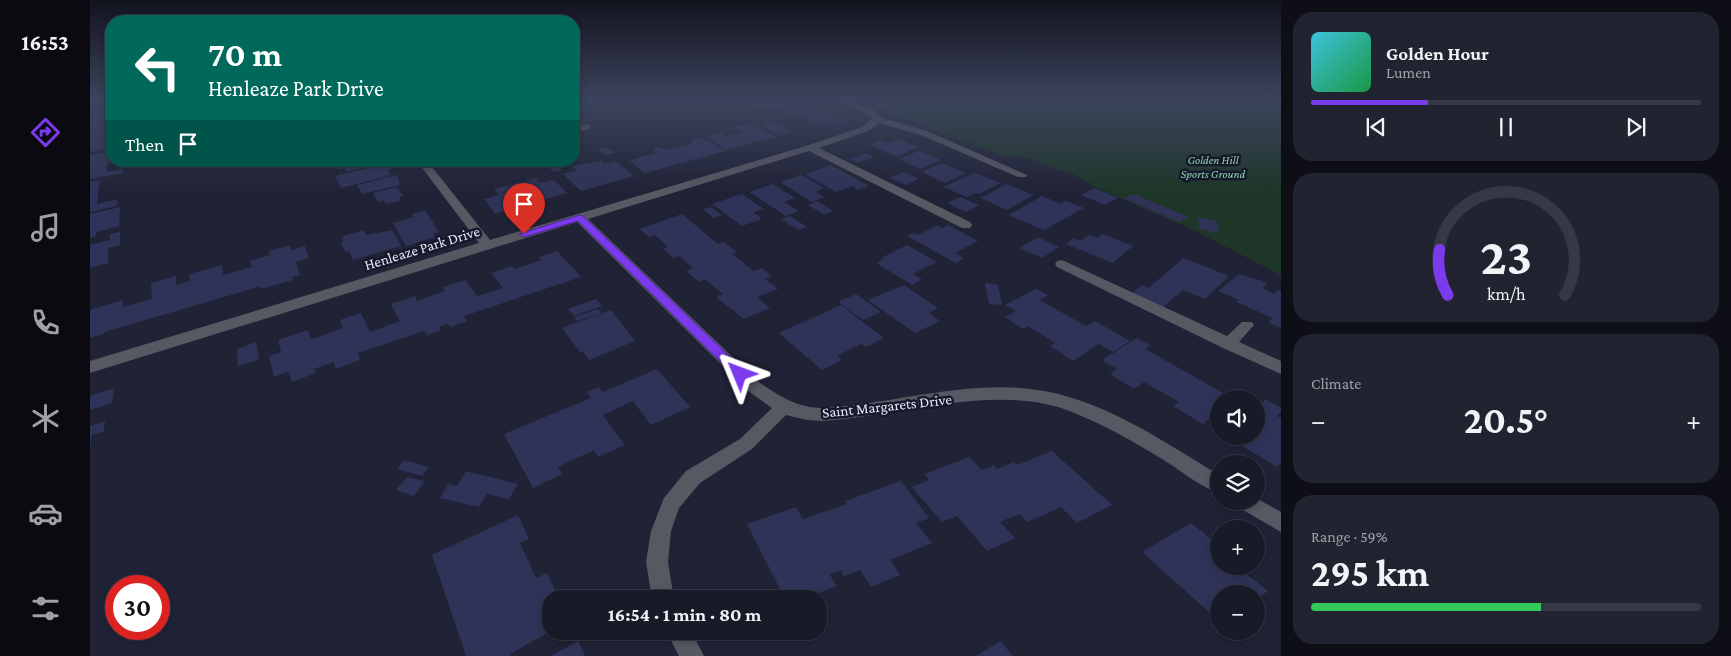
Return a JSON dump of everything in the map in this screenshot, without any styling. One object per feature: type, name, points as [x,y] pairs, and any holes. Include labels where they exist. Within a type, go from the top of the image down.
[{"type":"street","name":"Henleaze Park Drive","points":[[90,367],[810,148],[860,131]]},
{"type":"street","points":[[915,131],[1022,175]]},
{"type":"street","points":[[810,148],[952,214],[966,224]]},
{"type":"street","points":[[427,167],[487,245]]},
{"type":"street","name":"Saint Margarets Drive","points":[[580,218],[754,387],[782,408],[808,414],[843,412],[952,398],[998,395],[1028,395],[1052,399],[1075,406],[1118,425],[1210,480]]},
{"type":"street","points":[[1062,264],[1281,368]]},
{"type":"street","points":[[1228,344],[1247,325]]},
{"type":"street","points":[[662,590],[657,562],[661,531],[671,504],[693,477],[746,444],[782,408]]},
{"type":"street","points":[[1260,510],[1281,523]]},
{"type":"street","points":[[683,640],[692,656]]},
{"type":"green space","name":"Golden Hill Sports Ground","points":[[936,131],[1281,131],[1281,275],[1191,229],[1095,187],[1075,175],[1018,155],[1005,157]]},
{"type":"building","points":[[90,131],[105,131],[105,136],[90,139]]},
{"type":"building","points":[[740,131],[764,131],[776,137],[726,150],[705,136],[720,132],[726,136],[742,132]]},
{"type":"building","points":[[771,131],[792,132],[780,136]]},
{"type":"building","points":[[105,137],[105,149],[90,152],[90,140]]},
{"type":"building","points":[[696,137],[710,141],[725,151],[645,173],[629,160],[657,153],[653,150],[654,148],[659,147],[665,150],[693,143],[690,141]]},
{"type":"building","points":[[898,139],[918,147],[897,157],[870,145],[880,140],[888,143]]},
{"type":"building","points":[[606,147],[615,153],[606,155],[598,149]]},
{"type":"building","points":[[919,151],[941,160],[920,169],[899,159]]},
{"type":"building","points":[[105,152],[107,172],[123,169],[123,173],[90,179],[90,155]]},
{"type":"building","points":[[866,153],[874,157],[858,163],[850,159]]},
{"type":"building","points":[[601,161],[604,164],[615,161],[634,176],[581,191],[563,174],[577,170],[573,167],[580,167],[580,165]]},
{"type":"building","points":[[942,163],[966,173],[945,183],[922,172]]},
{"type":"building","points":[[831,165],[869,186],[858,190],[852,186],[836,192],[805,174]]},
{"type":"building","points":[[336,167],[366,167],[346,172],[345,168],[338,170]]},
{"type":"building","points":[[372,167],[392,167],[392,169],[388,170],[391,175],[341,188],[335,176]]},
{"type":"building","points":[[548,167],[558,167],[562,170],[554,172]]},
{"type":"building","points":[[903,172],[919,179],[906,185],[890,178]]},
{"type":"building","points":[[974,173],[1001,183],[979,194],[975,193],[967,197],[943,187]]},
{"type":"building","points":[[397,175],[400,185],[362,194],[357,185]]},
{"type":"building","points":[[802,175],[824,188],[815,192],[824,197],[812,202],[780,182]]},
{"type":"building","points":[[536,178],[540,183],[554,180],[567,193],[495,214],[484,199],[499,195],[494,189]]},
{"type":"building","points":[[100,180],[97,204],[118,199],[117,206],[90,212],[90,182]]},
{"type":"building","points":[[773,184],[795,198],[784,202],[799,211],[786,216],[749,192]]},
{"type":"building","points":[[1007,184],[1034,195],[1007,210],[980,198]]},
{"type":"building","points":[[397,187],[403,196],[399,197],[401,201],[387,204],[384,201],[378,202],[373,193]]},
{"type":"building","points":[[1095,188],[1118,198],[1105,205],[1081,195]]},
{"type":"building","points":[[742,194],[764,209],[753,212],[762,219],[742,226],[712,204]]},
{"type":"building","points":[[1134,194],[1189,217],[1179,222],[1123,198]]},
{"type":"building","points":[[1042,196],[1061,204],[1066,201],[1084,208],[1044,230],[1009,215]]},
{"type":"building","points":[[960,197],[979,205],[966,212],[947,203]]},
{"type":"building","points":[[817,201],[833,211],[824,215],[808,205]]},
{"type":"building","points":[[120,207],[119,226],[97,232],[96,236],[90,238],[90,214]]},
{"type":"building","points":[[711,207],[722,215],[714,218],[703,209]]},
{"type":"building","points":[[425,210],[439,232],[433,234],[435,237],[406,246],[393,223],[414,217],[412,214]]},
{"type":"building","points":[[682,214],[718,244],[724,242],[737,252],[732,254],[754,271],[762,268],[772,276],[765,279],[778,289],[757,297],[770,308],[744,319],[716,297],[723,294],[705,279],[700,282],[686,271],[693,268],[680,256],[674,258],[663,249],[668,247],[655,235],[649,237],[639,229]]},
{"type":"building","points":[[791,216],[807,227],[798,230],[781,219]]},
{"type":"building","points":[[1198,217],[1217,221],[1219,233],[1199,229]]},
{"type":"building","points":[[938,225],[943,228],[948,225],[978,241],[955,253],[964,258],[956,263],[907,236],[914,233],[918,235]]},
{"type":"building","points":[[364,230],[366,235],[392,230],[401,246],[353,260],[349,251],[345,252],[341,242],[344,241],[342,236]]},
{"type":"building","points":[[120,232],[120,245],[108,248],[108,263],[90,268],[90,245],[110,240],[110,234]]},
{"type":"building","points":[[1103,234],[1133,246],[1113,263],[1066,244],[1074,238],[1081,241],[1089,235],[1097,238]]},
{"type":"building","points":[[1038,237],[1059,247],[1042,258],[1020,248]]},
{"type":"building","points":[[290,245],[291,250],[305,246],[309,258],[296,262],[300,275],[292,277],[293,280],[260,289],[260,286],[104,332],[104,334],[90,338],[90,310],[123,300],[123,307],[152,299],[151,283],[176,276],[176,285],[190,281],[189,274],[222,265],[223,275],[252,267],[250,261],[270,255],[269,251]]},
{"type":"building","points":[[907,245],[937,262],[913,274],[922,279],[912,285],[876,263],[884,259],[881,258]]},
{"type":"building","points":[[557,251],[581,277],[464,316],[467,321],[450,327],[448,323],[439,327],[441,330],[427,335],[424,331],[358,353],[360,360],[336,369],[334,362],[314,369],[316,373],[292,382],[288,371],[274,377],[269,356],[281,352],[278,340],[308,330],[311,339],[324,335],[343,328],[340,320],[361,313],[370,332],[400,321],[391,304],[415,296],[417,301],[445,291],[443,287],[465,280],[477,296],[503,288],[491,273],[512,266],[515,269],[541,260],[539,257]]},
{"type":"building","points":[[1184,258],[1229,276],[1205,299],[1183,290],[1163,307],[1132,293],[1142,285],[1148,288]]},
{"type":"building","points":[[1239,274],[1268,283],[1262,288],[1274,294],[1279,290],[1281,291],[1281,328],[1268,322],[1273,318],[1236,302],[1239,300],[1218,291]]},
{"type":"building","points":[[985,283],[998,285],[1002,305],[989,304]]},
{"type":"building","points":[[904,285],[938,308],[929,313],[940,321],[915,333],[868,300]]},
{"type":"building","points":[[1036,289],[1048,295],[1040,300],[1086,326],[1095,321],[1130,341],[1113,352],[1099,344],[1073,361],[1050,346],[1055,343],[1028,326],[1023,329],[1005,317],[1016,311],[1005,305]]},
{"type":"building","points":[[856,294],[881,312],[863,320],[838,302]]},
{"type":"building","points":[[596,299],[602,306],[574,316],[568,309]]},
{"type":"building","points":[[841,305],[884,338],[866,347],[861,344],[837,356],[842,360],[822,370],[779,333]]},
{"type":"building","points":[[598,309],[602,313],[577,321],[574,317]]},
{"type":"building","points":[[611,310],[635,341],[589,360],[583,352],[580,352],[562,328]]},
{"type":"building","points":[[1137,338],[1150,345],[1145,349],[1218,390],[1210,390],[1210,420],[1203,424],[1173,406],[1179,402],[1144,382],[1134,389],[1110,374],[1117,369],[1102,360]]},
{"type":"building","points":[[256,342],[259,360],[238,366],[237,349]]},
{"type":"building","points":[[657,369],[690,407],[651,425],[633,401],[603,415],[625,445],[598,457],[594,450],[558,467],[562,474],[533,488],[504,434],[591,398],[587,392],[599,387],[603,392]]},
{"type":"building","points":[[114,388],[112,403],[90,410],[90,396]]},
{"type":"building","points":[[1265,399],[1281,408],[1281,412],[1277,416],[1281,418],[1281,463],[1277,467],[1265,460],[1265,455],[1257,455],[1242,446],[1265,445]]},
{"type":"building","points":[[105,421],[104,431],[92,435],[90,448],[90,426]]},
{"type":"building","points":[[1052,451],[1112,505],[1077,523],[1061,507],[1028,522],[1019,514],[1000,522],[1015,538],[987,551],[957,516],[942,522],[912,487],[929,480],[925,474],[969,457],[982,470],[994,465],[997,469],[1014,462],[1017,465]]},
{"type":"building","points":[[404,460],[429,467],[422,476],[397,469]]},
{"type":"building","points":[[466,471],[518,484],[509,499],[487,494],[479,507],[440,498],[448,484],[457,486]]},
{"type":"building","points":[[407,477],[425,481],[414,496],[396,490]]},
{"type":"building","points":[[901,481],[929,518],[916,523],[932,543],[890,560],[900,575],[871,587],[860,570],[844,576],[841,570],[829,574],[837,586],[827,590],[780,590],[747,524],[796,507],[803,519],[847,504],[845,501]]},
{"type":"building","points":[[518,515],[529,539],[520,543],[536,578],[547,573],[555,590],[542,590],[542,636],[510,654],[511,656],[466,656],[432,555]]},
{"type":"building","points":[[1191,523],[1210,538],[1210,575],[1248,575],[1260,585],[1210,585],[1210,613],[1142,552]]},
{"type":"building","points":[[578,641],[585,656],[551,656]]},
{"type":"building","points":[[1000,641],[1013,656],[976,656]]},
{"type":"route","points":[[524,234],[580,218],[740,374]]}]
